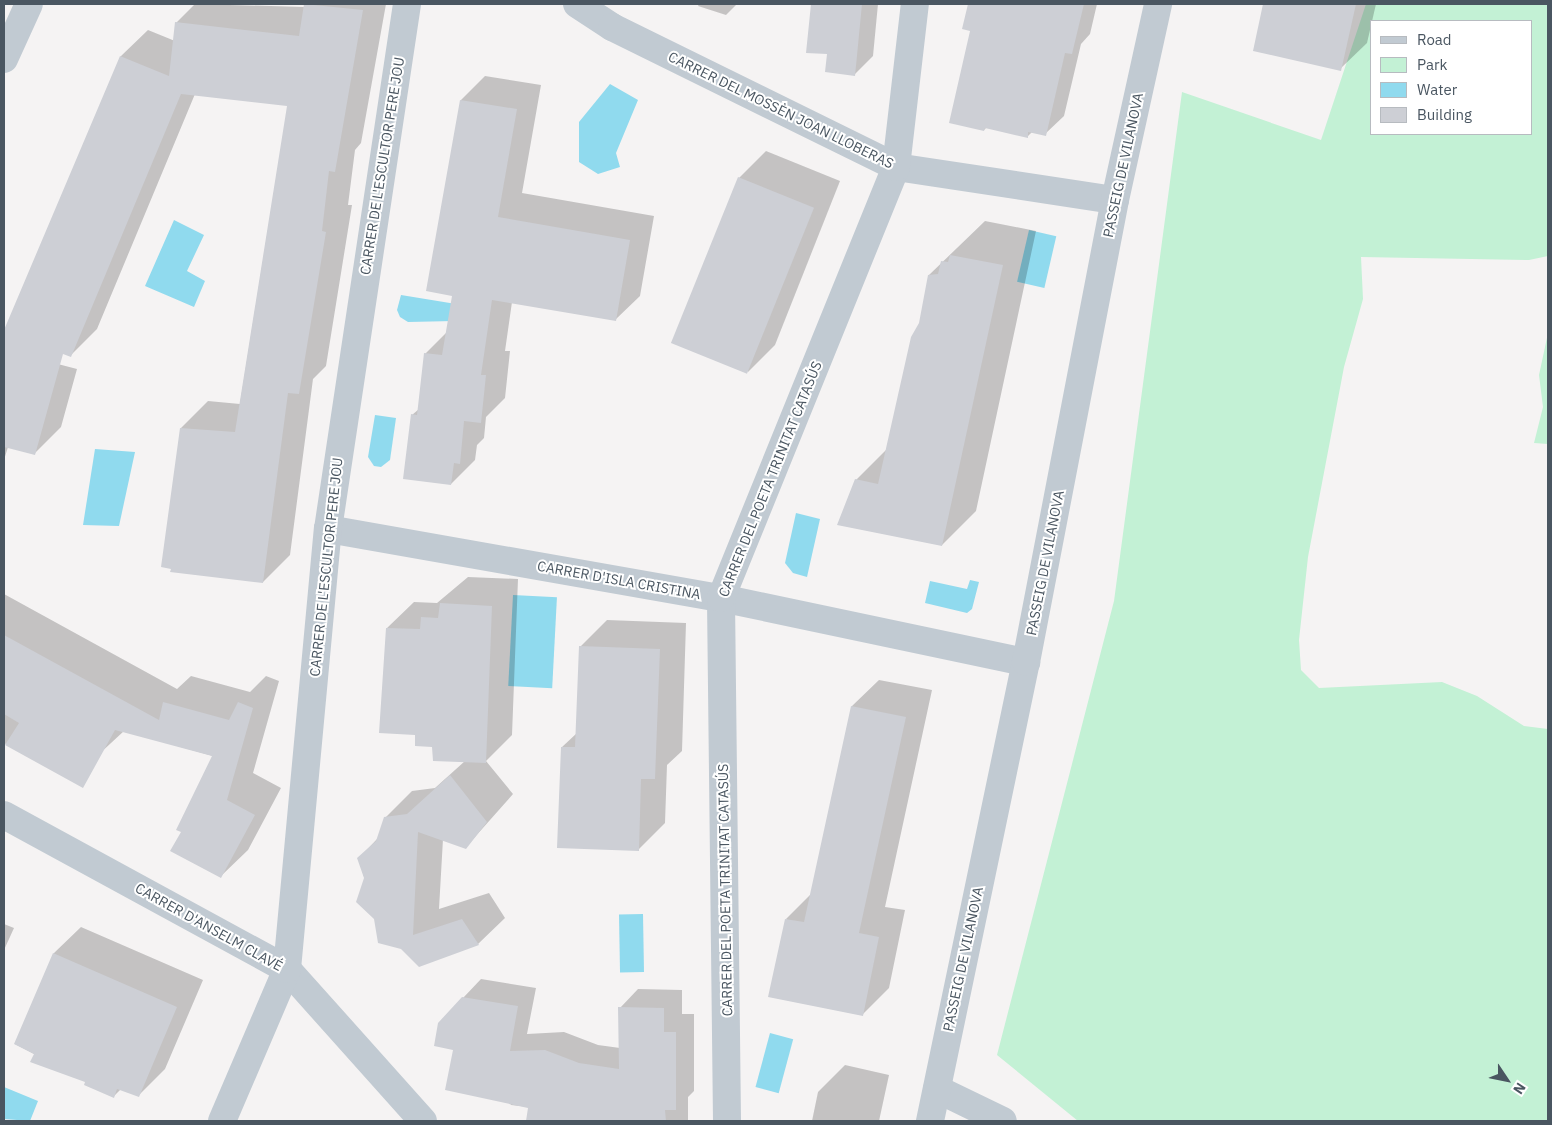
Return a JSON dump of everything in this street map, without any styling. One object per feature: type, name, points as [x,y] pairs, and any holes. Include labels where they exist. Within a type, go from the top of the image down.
[{"type":"street","points":[[4,59],[29,4]]},
{"type":"street","name":"CARRER DE L'ESCULTOR PERE JOU","points":[[222,1121],[287,970],[328,529],[407,4]]},
{"type":"street","name":"CARRER DEL MOSSÈN JOAN LLOBERAS","points":[[577,4],[616,16],[896,167],[1115,200]]},
{"type":"street","name":"CARRER DEL POETA TRINITAT CATASÚS","points":[[727,1121],[720,598],[896,167],[915,4]]},
{"type":"street","name":"PASSEIG DE VILANOVA","points":[[930,1121],[1026,662],[1115,200],[1158,4]]},
{"type":"street","name":"CARRER D'ISLA CRISTINA","points":[[328,529],[720,598],[1026,662]]},
{"type":"street","name":"CARRER D'ANSELM CLAVÉ","points":[[4,815],[287,970],[423,1121]]},
{"type":"street","points":[[937,1089],[1004,1121]]},
{"type":"green space","points":[[1366,4],[1548,4],[1548,256],[1529,260],[1361,257],[1363,299],[1344,367],[1308,557],[1299,640],[1301,670],[1319,688],[1442,682],[1477,696],[1524,726],[1548,729],[1548,1121],[1078,1121],[997,1055],[1114,601],[1182,92],[1321,140]]},
{"type":"green space","points":[[1548,333],[1548,444],[1534,443],[1543,407],[1539,375]]},
{"type":"water","points":[[610,84],[638,100],[616,153],[620,167],[598,174],[579,162],[579,122]]},
{"type":"water","points":[[174,220],[204,235],[187,271],[205,281],[194,307],[145,286]]},
{"type":"water","points":[[1029,230],[1056,236],[1044,288],[1017,282]]},
{"type":"water","points":[[401,295],[456,304],[454,321],[408,322],[400,317],[397,310]]},
{"type":"water","points":[[375,415],[396,418],[390,460],[381,467],[374,466],[368,457]]},
{"type":"water","points":[[95,449],[135,452],[119,526],[83,525]]},
{"type":"water","points":[[796,513],[820,519],[807,577],[793,573],[785,563]]},
{"type":"water","points":[[970,580],[979,582],[972,609],[967,613],[925,603],[930,581],[967,589]]},
{"type":"water","points":[[513,595],[557,597],[552,688],[508,686]]},
{"type":"water","points":[[619,914],[643,914],[644,972],[620,972]]},
{"type":"water","points":[[770,1033],[793,1039],[779,1093],[756,1087]]},
{"type":"water","points":[[4,1087],[38,1101],[30,1121],[4,1119]]},
{"type":"building","points":[[304,4],[363,10],[335,172],[329,171],[322,231],[326,232],[299,394],[288,393],[263,583],[170,572],[171,569],[161,567],[180,428],[235,432],[287,106],[181,94],[71,357],[63,354],[35,455],[4,447],[4,330],[120,56],[169,76],[175,22],[299,36]]},
{"type":"building","points":[[811,4],[862,4],[855,76],[825,72],[827,54],[806,53]]},
{"type":"building","points":[[968,4],[1084,4],[1072,54],[1065,53],[1046,136],[1028,132],[1028,138],[985,128],[984,131],[949,123],[970,31],[962,29]]},
{"type":"building","points":[[1263,4],[1356,4],[1341,71],[1253,51]]},
{"type":"building","points":[[460,100],[517,109],[498,217],[630,240],[616,321],[492,300],[481,375],[486,375],[481,423],[464,421],[460,464],[454,463],[451,485],[403,479],[411,414],[417,415],[424,353],[442,355],[452,296],[426,291]]},
{"type":"building","points":[[738,177],[814,208],[747,374],[671,343]]},
{"type":"building","points":[[950,255],[1003,265],[942,546],[837,525],[855,479],[878,484],[911,337],[919,323],[928,275],[938,274],[941,261],[948,262]]},
{"type":"building","points":[[440,603],[492,606],[486,763],[433,761],[432,747],[415,746],[415,735],[379,733],[386,628],[420,629],[421,617],[438,618]]},
{"type":"building","points":[[4,635],[159,720],[163,702],[229,720],[238,702],[253,708],[227,800],[255,815],[221,878],[170,851],[181,832],[176,830],[212,756],[115,730],[83,788],[5,745],[19,723],[4,714]]},
{"type":"building","points":[[579,646],[660,649],[655,779],[641,779],[639,851],[557,848],[561,747],[575,747]]},
{"type":"building","points":[[851,706],[906,717],[859,933],[879,937],[863,1016],[768,997],[785,919],[804,922]]},
{"type":"building","points":[[450,775],[487,822],[466,849],[418,832],[413,935],[462,919],[479,945],[419,967],[401,949],[378,943],[374,919],[356,902],[364,878],[357,858],[376,841],[384,817],[407,814]]},
{"type":"building","points":[[53,953],[177,1007],[139,1097],[117,1089],[114,1098],[84,1085],[85,1082],[30,1062],[34,1054],[14,1044]]},
{"type":"building","points":[[462,997],[518,1006],[510,1051],[545,1050],[579,1063],[619,1069],[618,1007],[664,1008],[664,1032],[676,1032],[676,1110],[665,1110],[666,1121],[526,1121],[528,1108],[445,1090],[453,1050],[434,1046],[438,1023]]}]
